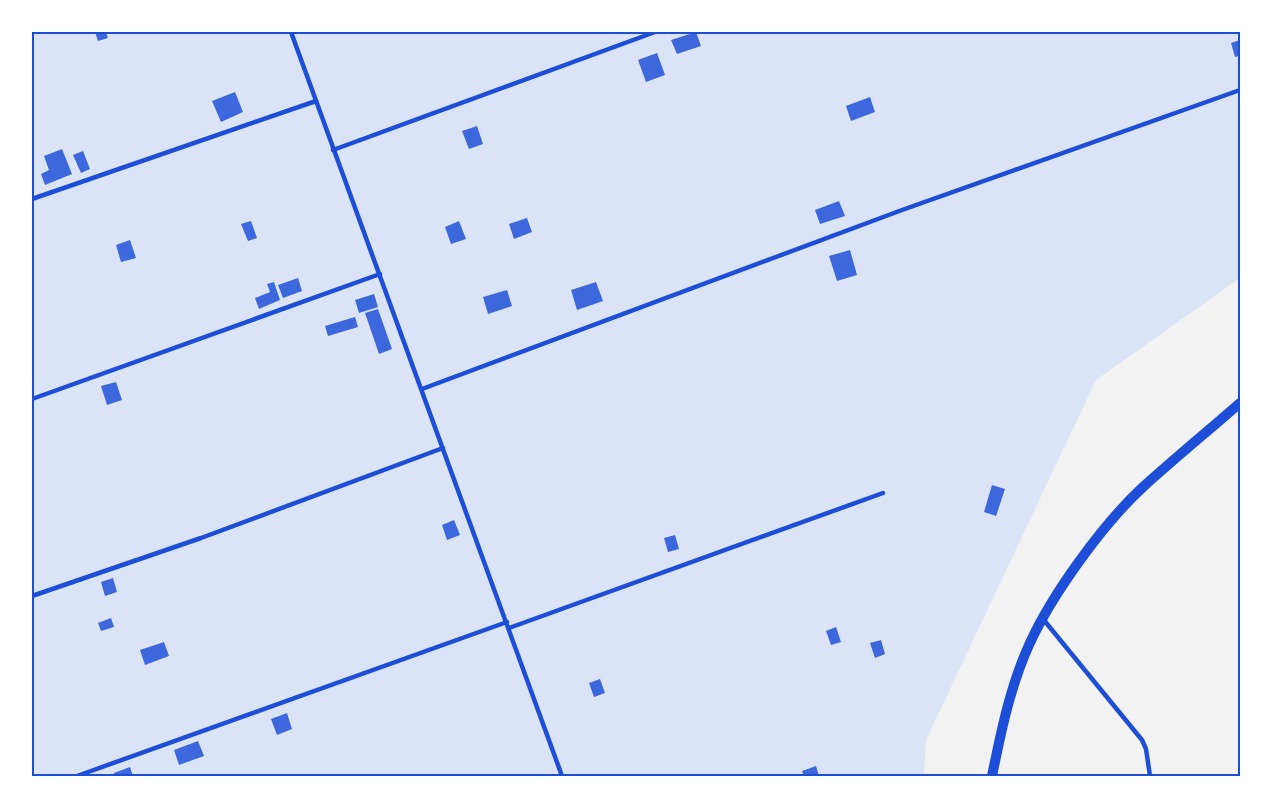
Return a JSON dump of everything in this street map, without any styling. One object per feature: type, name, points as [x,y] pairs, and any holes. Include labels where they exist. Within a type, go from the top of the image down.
[{"type":"street","points":[[992,777],[1002,723],[1029,645],[1080,562],[1112,520],[1142,488],[1240,403]]},
{"type":"lane","points":[[291,32],[562,777]]},
{"type":"lane","points":[[333,150],[654,32]]},
{"type":"lane","points":[[422,389],[902,210],[1240,90]]},
{"type":"lane","points":[[32,199],[316,101]]},
{"type":"lane","points":[[32,399],[380,274]]},
{"type":"lane","points":[[32,596],[201,538],[443,448]]},
{"type":"lane","points":[[509,628],[883,493]]},
{"type":"lane","points":[[1043,619],[1142,740],[1146,749],[1150,777]]},
{"type":"lane","points":[[77,777],[507,622]]},
{"type":"shaded area","points":[[32,32],[1240,32],[1240,278],[1096,380],[926,740],[924,776],[32,776]]},
{"type":"building","points":[[95,32],[106,32],[108,38],[98,41]]},
{"type":"building","points":[[696,32],[701,46],[677,54],[671,40]]},
{"type":"building","points":[[1240,40],[1240,56],[1235,57],[1231,43]]},
{"type":"building","points":[[657,53],[665,75],[646,82],[638,60]]},
{"type":"building","points":[[235,92],[243,112],[221,122],[212,101]]},
{"type":"building","points":[[870,97],[875,112],[851,121],[846,106]]},
{"type":"building","points":[[477,126],[483,144],[469,149],[462,131]]},
{"type":"building","points":[[62,149],[72,174],[45,185],[41,174],[49,170],[44,156]]},
{"type":"building","points":[[83,151],[90,169],[81,173],[73,155]]},
{"type":"building","points":[[839,201],[845,216],[820,224],[815,210]]},
{"type":"building","points":[[527,218],[532,232],[514,239],[509,224]]},
{"type":"building","points":[[251,221],[257,238],[248,241],[241,224]]},
{"type":"building","points":[[459,221],[466,239],[451,244],[445,227]]},
{"type":"building","points":[[130,240],[136,258],[121,262],[116,245]]},
{"type":"building","points":[[850,250],[857,275],[837,281],[829,256]]},
{"type":"building","points":[[298,278],[302,291],[283,298],[278,285]]},
{"type":"building","points":[[274,282],[280,300],[259,309],[255,298],[270,292],[267,284]]},
{"type":"building","points":[[596,282],[603,301],[577,310],[571,290]]},
{"type":"building","points":[[507,290],[512,306],[488,314],[483,297]]},
{"type":"building","points":[[374,294],[378,307],[359,313],[355,300]]},
{"type":"building","points":[[378,309],[392,349],[379,354],[365,313]]},
{"type":"building","points":[[355,317],[358,327],[328,336],[325,326]]},
{"type":"building","points":[[116,382],[122,400],[107,405],[101,386]]},
{"type":"building","points":[[992,485],[1005,489],[996,516],[984,512]]},
{"type":"building","points":[[454,520],[460,535],[447,540],[442,525]]},
{"type":"building","points":[[675,535],[679,549],[668,552],[664,538]]},
{"type":"building","points":[[113,578],[117,592],[105,596],[101,582]]},
{"type":"building","points":[[111,618],[114,627],[101,631],[98,623]]},
{"type":"building","points":[[836,627],[841,642],[831,645],[826,631]]},
{"type":"building","points":[[881,640],[885,654],[875,658],[870,643]]},
{"type":"building","points":[[164,642],[169,656],[145,665],[140,650]]},
{"type":"building","points":[[600,679],[605,693],[594,697],[589,683]]},
{"type":"building","points":[[287,713],[292,729],[277,735],[271,719]]},
{"type":"building","points":[[198,741],[204,756],[179,765],[174,750]]},
{"type":"building","points":[[816,766],[819,776],[804,776],[802,771]]},
{"type":"building","points":[[130,767],[133,776],[115,776],[114,773]]}]
